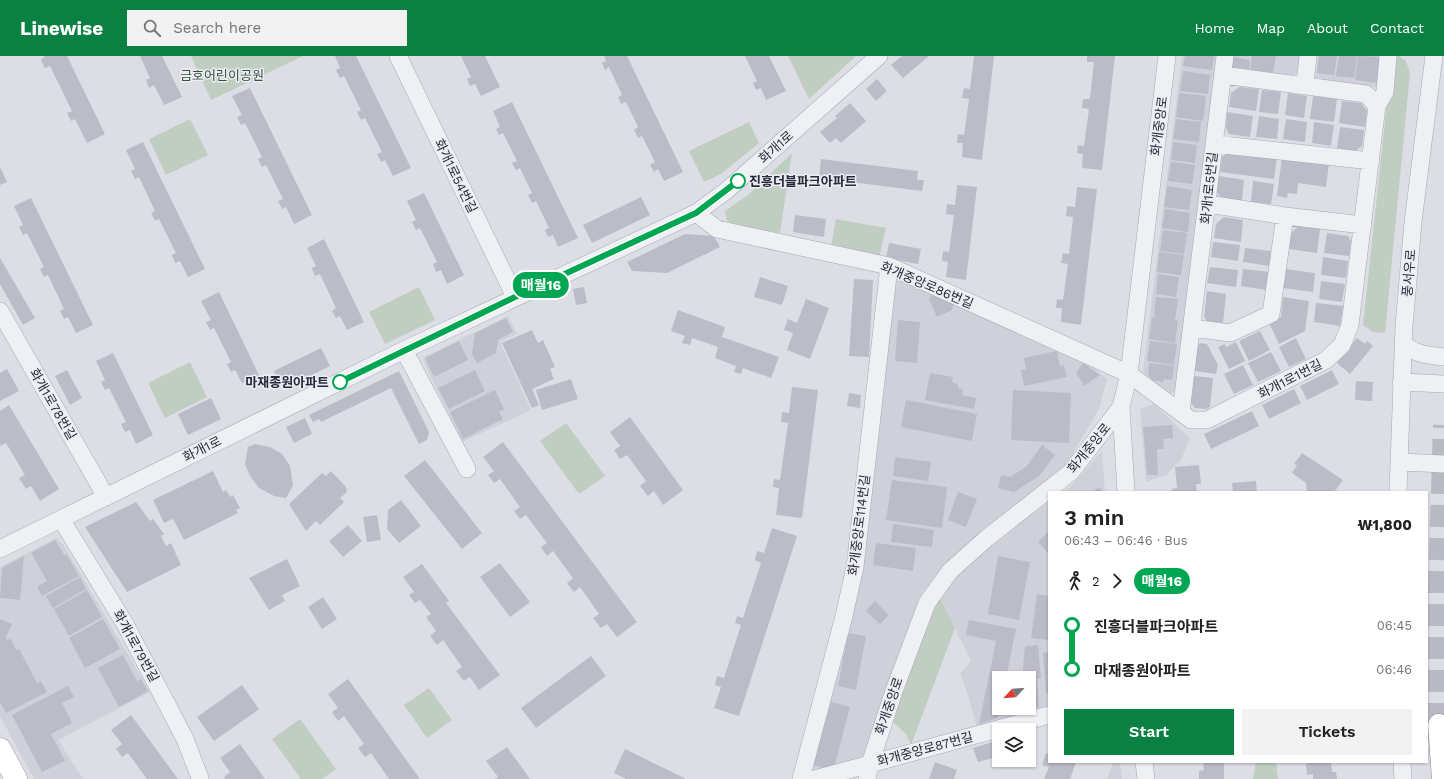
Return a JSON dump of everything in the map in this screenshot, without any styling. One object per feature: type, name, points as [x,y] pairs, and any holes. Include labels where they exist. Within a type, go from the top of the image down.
[{"type":"main road","points":[[1439,725],[1443,779]]},
{"type":"main road","points":[[0,749],[16,779]]},
{"type":"street","name":"화개1로54번길","points":[[398,56],[515,297]]},
{"type":"street","name":"화개1로","points":[[0,549],[404,350],[696,213],[726,191],[879,56]]},
{"type":"street","name":"화개중앙로","points":[[869,771],[894,691],[927,603],[950,571],[987,538],[1071,472],[1121,407],[1129,374],[1167,56]]},
{"type":"street","name":"화개1로5번길","points":[[1181,412],[1208,204],[1225,56]]},
{"type":"street","points":[[1305,84],[1308,56]]},
{"type":"street","name":"화개1로1번길","points":[[1129,374],[1191,420],[1207,420],[1326,360],[1342,345],[1350,325],[1377,106],[1385,92],[1388,56]]},
{"type":"street","name":"풍서우로","points":[[1398,491],[1403,343],[1414,222],[1434,56]]},
{"type":"street","points":[[1223,74],[1305,84],[1366,94],[1377,106]]},
{"type":"street","points":[[1214,144],[1371,161]]},
{"type":"street","points":[[1208,204],[1285,216],[1363,224]]},
{"type":"street","name":"화개중앙로86번길","points":[[696,213],[717,229],[889,266],[1129,374]]},
{"type":"street","points":[[1192,328],[1230,333],[1271,314],[1285,216]]},
{"type":"street","name":"화개중앙로114번길","points":[[801,779],[844,616],[855,567],[889,266]]},
{"type":"street","name":"화개1로78번길","points":[[0,311],[106,497]]},
{"type":"street","points":[[1403,343],[1412,351],[1422,355],[1444,357]]},
{"type":"street","points":[[404,350],[467,469]]},
{"type":"street","points":[[1401,382],[1444,384]]},
{"type":"street","points":[[1121,407],[1126,491]]},
{"type":"street","points":[[1400,462],[1444,464]]},
{"type":"street","name":"화개1로79번길","points":[[61,519],[126,624],[185,739],[200,778]]},
{"type":"street","name":"화개중앙로87번길","points":[[869,771],[1048,715]]},
{"type":"street","points":[[1144,763],[1146,779]]},
{"type":"street","points":[[1402,763],[1402,779]]},
{"type":"street","points":[[815,779],[869,771]]},
{"type":"shaded area","points":[[1182,56],[1221,56],[1177,391],[1172,393],[1150,381],[1143,371]]},
{"type":"shaded area","points":[[1230,56],[1300,56],[1297,73],[1288,78],[1228,69]]},
{"type":"shaded area","points":[[1318,56],[1384,56],[1380,88],[1315,79]]},
{"type":"shaded area","points":[[904,278],[1084,360],[1107,379],[1099,409],[1062,472],[945,564],[922,593],[865,756],[823,772],[810,769],[856,594],[896,281]]},
{"type":"shaded area","points":[[508,316],[517,334],[500,342],[531,410],[462,442],[423,360],[424,357]]},
{"type":"shaded area","points":[[1154,404],[1190,438],[1181,460],[1166,475],[1146,482],[1140,409]]},
{"type":"shaded area","points":[[1102,451],[1105,491],[1064,491],[1070,487]]},
{"type":"shaded area","points":[[1048,503],[1048,706],[1036,710],[1036,671],[992,671],[992,715],[1020,715],[977,728],[968,695],[960,674],[971,661],[940,598],[956,574],[990,544]]},
{"type":"shaded area","points":[[56,538],[63,544],[150,692],[58,740],[83,779],[34,779],[0,716],[0,567]]},
{"type":"shaded area","points":[[1113,763],[1120,763],[1122,779],[1107,779]]},
{"type":"green space","name":"금호어린이공원","points":[[191,56],[303,56],[211,100]]},
{"type":"green space","points":[[788,56],[856,56],[809,99]]},
{"type":"green space","points":[[1399,56],[1406,61],[1410,73],[1385,333],[1373,332],[1363,325],[1392,57]]},
{"type":"green space","points":[[190,119],[208,155],[166,175],[149,139]]},
{"type":"green space","points":[[749,122],[759,143],[721,174],[704,182],[689,151]]},
{"type":"green space","points":[[792,153],[780,233],[732,225],[727,221],[725,211],[748,195]]},
{"type":"green space","points":[[836,219],[886,228],[879,258],[831,246]]},
{"type":"green space","points":[[419,287],[435,320],[385,344],[369,312]]},
{"type":"green space","points":[[190,362],[207,397],[165,418],[148,383]]},
{"type":"green space","points":[[566,423],[605,476],[579,494],[540,441]]},
{"type":"green space","points":[[940,598],[955,628],[911,745],[906,734],[892,721],[912,655]]},
{"type":"green space","points":[[429,688],[452,720],[427,738],[404,705]]},
{"type":"green space","points":[[300,719],[336,769],[322,779],[301,779],[272,739]]},
{"type":"green space","points":[[1256,763],[1276,763],[1278,779],[1253,779]]},
{"type":"building","points":[[45,56],[67,56],[105,134],[87,143],[75,119],[71,121],[67,113],[72,111],[50,66],[45,68],[41,60]]},
{"type":"building","points":[[140,56],[162,56],[182,97],[164,105],[154,85],[149,88],[146,80],[150,78]]},
{"type":"building","points":[[335,56],[356,56],[411,168],[393,176],[385,160],[381,162],[377,154],[382,152],[365,118],[361,120],[357,112],[361,110],[344,76],[340,78],[336,70],[340,68]]},
{"type":"building","points":[[461,56],[485,56],[500,87],[481,96],[475,84],[470,86],[467,79],[471,77]]},
{"type":"building","points":[[604,56],[627,56],[683,172],[664,181],[658,169],[654,172],[650,165],[655,162],[642,136],[638,138],[634,130],[638,127],[626,102],[621,104],[618,97],[622,95],[609,67],[605,70],[602,63],[606,61]]},
{"type":"building","points":[[745,56],[769,56],[786,91],[766,100],[761,88],[756,90],[753,83],[757,81]]},
{"type":"building","points":[[902,56],[929,56],[903,78],[891,65]]},
{"type":"building","points":[[974,56],[994,56],[982,160],[962,157],[963,143],[957,143],[958,134],[964,135],[969,99],[962,98],[964,88],[970,89]]},
{"type":"building","points":[[1087,56],[1115,56],[1102,170],[1082,168],[1083,154],[1077,153],[1078,145],[1084,146],[1089,109],[1082,108],[1083,99],[1090,99],[1094,62],[1087,62]]},
{"type":"building","points":[[1185,56],[1214,56],[1212,70],[1183,66]]},
{"type":"building","points":[[1252,56],[1276,56],[1273,73],[1250,70]]},
{"type":"building","points":[[1319,56],[1337,56],[1334,75],[1317,73]]},
{"type":"building","points":[[1339,56],[1357,56],[1354,78],[1336,76]]},
{"type":"building","points":[[1358,56],[1382,57],[1378,83],[1355,80]]},
{"type":"building","points":[[1232,57],[1250,60],[1249,69],[1231,67]]},
{"type":"building","points":[[1183,71],[1210,75],[1208,94],[1180,91]]},
{"type":"building","points":[[877,79],[887,91],[876,101],[866,89]]},
{"type":"building","points":[[1239,87],[1259,89],[1256,111],[1229,107],[1231,93]]},
{"type":"building","points":[[250,88],[312,215],[294,224],[286,207],[282,209],[278,201],[283,199],[266,165],[262,167],[258,159],[262,157],[245,123],[241,125],[237,117],[242,115],[232,96]]},
{"type":"building","points":[[1262,90],[1281,92],[1278,114],[1259,112]]},
{"type":"building","points":[[1179,93],[1206,96],[1203,121],[1176,117]]},
{"type":"building","points":[[1288,93],[1307,96],[1304,118],[1285,115]]},
{"type":"building","points":[[1313,96],[1337,99],[1334,122],[1310,119]]},
{"type":"building","points":[[1342,101],[1361,103],[1367,111],[1365,127],[1339,123]]},
{"type":"building","points":[[512,102],[578,238],[558,247],[553,235],[548,237],[545,230],[549,228],[536,201],[532,203],[528,195],[532,193],[520,168],[516,170],[512,163],[517,161],[503,133],[499,135],[496,129],[500,127],[493,111]]},
{"type":"building","points":[[850,103],[866,121],[841,143],[836,138],[830,143],[820,132],[837,118],[835,116]]},
{"type":"building","points":[[1227,112],[1253,116],[1250,137],[1229,134],[1226,128]]},
{"type":"building","points":[[1259,116],[1279,119],[1277,139],[1256,137]]},
{"type":"building","points":[[1176,119],[1201,122],[1199,142],[1173,139]]},
{"type":"building","points":[[1286,119],[1307,122],[1305,142],[1283,139]]},
{"type":"building","points":[[1314,122],[1334,125],[1331,146],[1312,143]]},
{"type":"building","points":[[1340,127],[1364,130],[1362,146],[1355,151],[1337,148]]},
{"type":"building","points":[[143,142],[205,269],[188,277],[180,261],[175,263],[172,255],[176,253],[159,219],[155,221],[151,213],[155,211],[139,177],[135,179],[131,171],[135,169],[126,150]]},
{"type":"building","points":[[1173,142],[1197,145],[1195,163],[1171,160]]},
{"type":"building","points":[[1230,151],[1277,157],[1274,179],[1220,172],[1222,157]]},
{"type":"building","points":[[1282,157],[1329,163],[1326,187],[1298,183],[1297,194],[1288,193],[1287,198],[1277,196]]},
{"type":"building","points":[[821,159],[918,171],[917,180],[924,180],[922,191],[819,178]]},
{"type":"building","points":[[1171,162],[1195,165],[1192,184],[1168,181]]},
{"type":"building","points":[[0,167],[7,182],[0,185]]},
{"type":"building","points":[[1219,176],[1244,180],[1242,201],[1221,198],[1217,192]]},
{"type":"building","points":[[1253,181],[1274,184],[1271,204],[1251,202]]},
{"type":"building","points":[[957,185],[977,187],[966,280],[946,277],[948,262],[942,261],[943,251],[949,252],[954,215],[946,214],[947,204],[955,205]]},
{"type":"building","points":[[1167,186],[1192,190],[1189,210],[1164,207]]},
{"type":"building","points":[[1077,187],[1097,189],[1081,325],[1061,322],[1062,308],[1056,308],[1057,299],[1063,300],[1068,264],[1061,263],[1063,253],[1069,254],[1073,217],[1066,216],[1067,206],[1075,207]]},
{"type":"building","points":[[424,193],[464,275],[447,284],[441,270],[436,272],[433,264],[437,262],[420,228],[416,230],[412,222],[416,220],[407,201]]},
{"type":"building","points":[[641,197],[650,215],[592,243],[583,225]]},
{"type":"building","points":[[31,198],[93,325],[76,333],[68,317],[64,319],[60,311],[64,309],[48,275],[44,277],[40,269],[44,267],[27,233],[23,235],[19,227],[23,225],[14,206]]},
{"type":"building","points":[[1165,209],[1190,213],[1188,232],[1162,228]]},
{"type":"building","points":[[795,215],[826,219],[824,237],[793,232]]},
{"type":"building","points":[[1224,217],[1243,220],[1241,242],[1214,238],[1216,224]]},
{"type":"building","points":[[1299,226],[1320,229],[1317,253],[1289,249],[1291,233]]},
{"type":"building","points":[[1163,230],[1187,233],[1184,254],[1160,251]]},
{"type":"building","points":[[1327,233],[1348,236],[1351,241],[1349,256],[1324,253]]},
{"type":"building","points":[[685,234],[714,236],[720,247],[667,273],[632,271],[627,262]]},
{"type":"building","points":[[324,239],[364,322],[347,330],[340,316],[336,318],[332,311],[336,308],[320,274],[315,276],[312,268],[316,266],[307,248]]},
{"type":"building","points":[[1213,242],[1240,245],[1238,261],[1211,257]]},
{"type":"building","points":[[889,243],[921,249],[918,264],[886,258]]},
{"type":"building","points":[[1245,248],[1271,251],[1269,266],[1243,262]]},
{"type":"building","points":[[1159,252],[1184,255],[1181,275],[1157,272]]},
{"type":"building","points":[[1323,257],[1348,261],[1346,278],[1321,275]]},
{"type":"building","points":[[0,258],[35,318],[23,325],[0,284]]},
{"type":"building","points":[[1210,267],[1238,270],[1236,287],[1207,283]]},
{"type":"building","points":[[1243,269],[1270,272],[1267,290],[1241,286]]},
{"type":"building","points":[[1285,269],[1315,273],[1313,292],[1283,288]]},
{"type":"building","points":[[1158,274],[1179,277],[1176,297],[1156,294]]},
{"type":"building","points":[[760,277],[788,286],[782,305],[754,297]]},
{"type":"building","points":[[854,279],[873,280],[869,357],[849,356]]},
{"type":"building","points":[[1321,281],[1345,284],[1342,302],[1319,299]]},
{"type":"building","points":[[584,287],[587,303],[576,305],[573,289]]},
{"type":"building","points":[[1207,291],[1226,294],[1223,323],[1207,321],[1204,317]]},
{"type":"building","points":[[219,292],[259,375],[242,383],[235,370],[231,372],[227,364],[231,362],[214,328],[210,330],[206,322],[211,320],[201,301]]},
{"type":"building","points":[[931,295],[954,303],[952,310],[937,317],[929,299]]},
{"type":"building","points":[[1156,297],[1178,299],[1175,320],[1178,321],[1175,343],[1149,339],[1152,317],[1163,319],[1154,317]]},
{"type":"building","points":[[1283,297],[1309,301],[1305,331],[1279,344],[1269,323],[1281,317]]},
{"type":"building","points":[[806,299],[829,308],[810,359],[787,350],[793,333],[784,330],[788,319],[797,323]]},
{"type":"building","points":[[1316,303],[1343,306],[1340,326],[1314,322]]},
{"type":"building","points":[[678,310],[725,327],[722,337],[779,357],[771,378],[743,368],[741,374],[734,372],[736,366],[715,358],[718,347],[692,338],[690,345],[682,343],[685,336],[671,331]]},
{"type":"building","points":[[506,318],[513,332],[498,340],[496,353],[477,363],[472,354],[475,333]]},
{"type":"building","points":[[898,320],[920,322],[917,363],[895,361]]},
{"type":"building","points":[[532,330],[538,343],[543,340],[555,367],[550,369],[554,379],[532,389],[539,405],[532,408],[502,343]]},
{"type":"building","points":[[1260,331],[1270,350],[1249,361],[1239,341]]},
{"type":"building","points":[[1296,338],[1306,359],[1289,367],[1279,347]]},
{"type":"building","points":[[1357,338],[1365,344],[1367,341],[1373,346],[1350,374],[1337,363]]},
{"type":"building","points":[[459,341],[468,360],[434,377],[425,358]]},
{"type":"building","points":[[1150,341],[1177,344],[1174,365],[1147,361]]},
{"type":"building","points":[[1236,342],[1245,361],[1229,369],[1218,347],[1225,344],[1226,347]]},
{"type":"building","points":[[1201,343],[1207,344],[1218,365],[1216,374],[1194,371],[1197,346]]},
{"type":"building","points":[[321,348],[330,366],[283,389],[274,371]]},
{"type":"building","points":[[1057,351],[1060,366],[1064,365],[1067,377],[1024,386],[1021,370],[1026,369],[1024,358]]},
{"type":"building","points":[[1271,352],[1281,371],[1258,382],[1248,363]]},
{"type":"building","points":[[113,353],[153,435],[136,444],[130,430],[125,432],[121,424],[126,422],[109,388],[105,390],[101,382],[105,380],[96,361]]},
{"type":"building","points":[[1083,363],[1100,375],[1084,386],[1076,373]]},
{"type":"building","points":[[1149,363],[1174,366],[1172,380],[1164,379],[1163,382],[1152,380],[1148,374]]},
{"type":"building","points":[[1243,365],[1253,385],[1234,394],[1224,374]]},
{"type":"building","points":[[7,369],[19,391],[0,401],[0,373]]},
{"type":"building","points":[[67,370],[82,398],[70,405],[55,376]]},
{"type":"building","points":[[475,370],[485,391],[449,409],[438,388]]},
{"type":"building","points":[[1332,370],[1339,384],[1307,400],[1300,386]]},
{"type":"building","points":[[399,371],[429,432],[427,440],[419,444],[391,388],[321,422],[319,419],[313,422],[309,415]]},
{"type":"building","points":[[930,373],[953,377],[952,382],[958,384],[958,388],[963,389],[962,395],[976,398],[974,409],[925,400]]},
{"type":"building","points":[[1194,376],[1213,378],[1210,407],[1206,409],[1195,408],[1190,402]]},
{"type":"building","points":[[571,379],[578,399],[542,410],[536,390]]},
{"type":"building","points":[[1356,381],[1373,382],[1372,401],[1355,400]]},
{"type":"building","points":[[792,387],[818,390],[802,518],[776,515],[779,488],[773,487],[774,479],[780,480],[788,423],[781,422],[782,412],[789,413]]},
{"type":"building","points":[[1294,389],[1301,403],[1269,419],[1262,405]]},
{"type":"building","points":[[495,390],[504,409],[499,412],[503,419],[463,439],[450,412]]},
{"type":"building","points":[[1013,390],[1071,393],[1069,443],[1011,440]]},
{"type":"building","points":[[849,393],[861,395],[860,408],[847,406]]},
{"type":"building","points":[[211,398],[221,419],[188,435],[178,414]]},
{"type":"building","points":[[906,400],[977,414],[972,441],[901,427]]},
{"type":"building","points":[[9,405],[59,489],[40,501],[31,486],[26,489],[19,478],[25,475],[6,443],[0,446],[0,411]]},
{"type":"building","points":[[1252,411],[1259,426],[1211,449],[1204,434]]},
{"type":"building","points":[[630,417],[683,490],[663,505],[654,491],[648,496],[640,486],[646,481],[627,455],[620,459],[614,450],[620,446],[610,432]]},
{"type":"building","points":[[305,418],[312,434],[294,443],[286,427]]},
{"type":"building","points":[[1172,425],[1173,438],[1163,439],[1164,449],[1157,449],[1158,475],[1147,475],[1143,427]]},
{"type":"building","points":[[503,442],[637,622],[617,637],[607,624],[601,628],[593,618],[599,614],[580,587],[574,592],[567,583],[573,578],[553,551],[547,556],[541,547],[547,543],[526,515],[520,519],[514,511],[520,507],[500,479],[494,483],[488,475],[494,471],[483,457]]},
{"type":"building","points":[[255,444],[270,447],[282,454],[290,466],[293,486],[286,498],[274,496],[259,488],[250,476],[245,464],[248,447]]},
{"type":"building","points":[[1042,445],[1055,455],[1039,476],[1014,492],[998,488],[1001,475],[1010,477],[1026,467]]},
{"type":"building","points":[[1302,453],[1343,480],[1335,491],[1307,491],[1306,483],[1292,473],[1297,465],[1294,464]]},
{"type":"building","points":[[895,457],[931,462],[928,481],[893,476]]},
{"type":"building","points":[[425,460],[482,533],[462,549],[404,476]]},
{"type":"building","points":[[1199,465],[1201,484],[1196,484],[1197,491],[1172,491],[1172,489],[1177,488],[1175,467]]},
{"type":"building","points":[[213,471],[223,492],[226,490],[230,497],[233,495],[240,508],[236,510],[238,513],[184,540],[173,519],[164,523],[153,500]]},
{"type":"building","points":[[331,471],[346,487],[347,492],[340,498],[344,502],[320,525],[316,521],[306,531],[289,504],[322,473],[326,476]]},
{"type":"building","points":[[892,480],[947,487],[942,528],[886,520]]},
{"type":"building","points":[[1256,481],[1257,491],[1233,491],[1232,483]]},
{"type":"building","points":[[1101,488],[1102,491],[1094,491]]},
{"type":"building","points":[[958,492],[977,499],[966,527],[948,520]]},
{"type":"building","points":[[401,500],[421,526],[399,543],[387,529],[388,510]]},
{"type":"building","points":[[136,502],[150,521],[153,519],[164,534],[161,536],[166,546],[171,543],[181,565],[127,592],[85,527]]},
{"type":"building","points":[[377,515],[381,540],[367,542],[363,517]]},
{"type":"building","points":[[893,524],[934,530],[932,547],[891,542]]},
{"type":"building","points":[[348,525],[362,541],[343,557],[329,541]]},
{"type":"building","points":[[772,528],[797,536],[739,716],[714,708],[721,687],[715,685],[717,676],[724,678],[741,625],[735,623],[737,616],[743,618],[761,563],[755,560],[757,551],[764,553]]},
{"type":"building","points":[[1048,532],[1048,553],[1038,542]]},
{"type":"building","points":[[55,540],[65,556],[67,555],[79,576],[42,596],[37,587],[47,581],[31,553]]},
{"type":"building","points":[[876,543],[916,548],[913,571],[873,565]]},
{"type":"building","points":[[24,556],[20,600],[0,598],[2,568]]},
{"type":"building","points":[[998,556],[1030,562],[1019,620],[988,614]]},
{"type":"building","points":[[287,559],[300,586],[282,595],[285,601],[269,610],[249,578]]},
{"type":"building","points":[[500,563],[530,602],[510,617],[480,577]]},
{"type":"building","points":[[422,564],[449,601],[446,603],[500,675],[479,690],[470,677],[464,681],[456,671],[462,667],[443,640],[437,645],[430,636],[436,631],[426,617],[431,614],[420,600],[415,603],[409,595],[414,592],[403,577]]},
{"type":"building","points":[[80,577],[86,589],[53,608],[46,596]]},
{"type":"building","points":[[87,590],[102,617],[69,636],[54,609]]},
{"type":"building","points":[[1037,594],[1048,596],[1048,640],[1031,638]]},
{"type":"building","points":[[323,597],[337,619],[322,629],[308,607]]},
{"type":"building","points":[[875,601],[889,615],[880,624],[866,611]]},
{"type":"building","points":[[0,619],[12,624],[6,637],[7,640],[11,639],[16,650],[19,649],[37,683],[41,681],[47,692],[6,713],[0,702]]},
{"type":"building","points":[[103,619],[120,649],[85,668],[69,638]]},
{"type":"building","points":[[969,620],[1016,629],[1007,671],[992,671],[992,715],[999,715],[998,718],[979,724],[996,641],[966,635]]},
{"type":"building","points":[[848,633],[866,636],[856,690],[838,686]]},
{"type":"building","points":[[1038,645],[1041,678],[1037,679],[1039,707],[1036,708],[1036,671],[1023,671],[1025,646]]},
{"type":"building","points":[[1048,652],[1048,693],[1046,693],[1043,653]]},
{"type":"building","points":[[123,655],[137,681],[141,679],[148,691],[119,707],[98,668]]},
{"type":"building","points":[[591,656],[606,676],[536,728],[521,708]]},
{"type":"building","points":[[348,679],[420,779],[389,779],[371,753],[365,757],[358,748],[364,744],[344,716],[338,721],[332,712],[338,708],[328,694]]},
{"type":"building","points":[[242,685],[259,709],[214,741],[197,717]]},
{"type":"building","points":[[68,686],[74,697],[62,703],[72,723],[51,734],[65,761],[42,772],[12,715]]},
{"type":"building","points":[[831,702],[850,707],[835,764],[827,769],[813,765]]},
{"type":"building","points":[[131,715],[178,779],[147,779],[128,753],[122,757],[116,749],[122,744],[111,730]]},
{"type":"building","points":[[992,742],[992,758],[978,762],[973,748]]},
{"type":"building","points":[[240,744],[265,779],[225,779],[224,777],[230,772],[220,758]]},
{"type":"building","points":[[507,747],[530,779],[495,779],[498,777],[486,761]]},
{"type":"building","points":[[625,749],[686,779],[626,779],[614,773]]},
{"type":"building","points":[[1046,753],[1048,754],[1048,763],[1076,763],[1070,779],[1044,779],[1049,767],[1042,765]]},
{"type":"building","points":[[935,762],[957,770],[954,779],[929,779]]},
{"type":"building","points":[[1203,763],[1224,763],[1224,779],[1199,779],[1199,771],[1204,770]]},
{"type":"building","points":[[1331,763],[1332,772],[1336,772],[1337,779],[1313,779],[1313,774],[1307,775],[1306,764]]},
{"type":"tunnel","points":[[1439,725],[1439,586],[1444,425]]},
{"type":"bus line","name":"매월16","points":[[340,382],[515,297],[696,213],[738,181]]},
{"type":"place","name":"진흥더블파크아파트","points":[[738,181]]},
{"type":"place","name":"마재종원아파트","points":[[340,382]]}]
